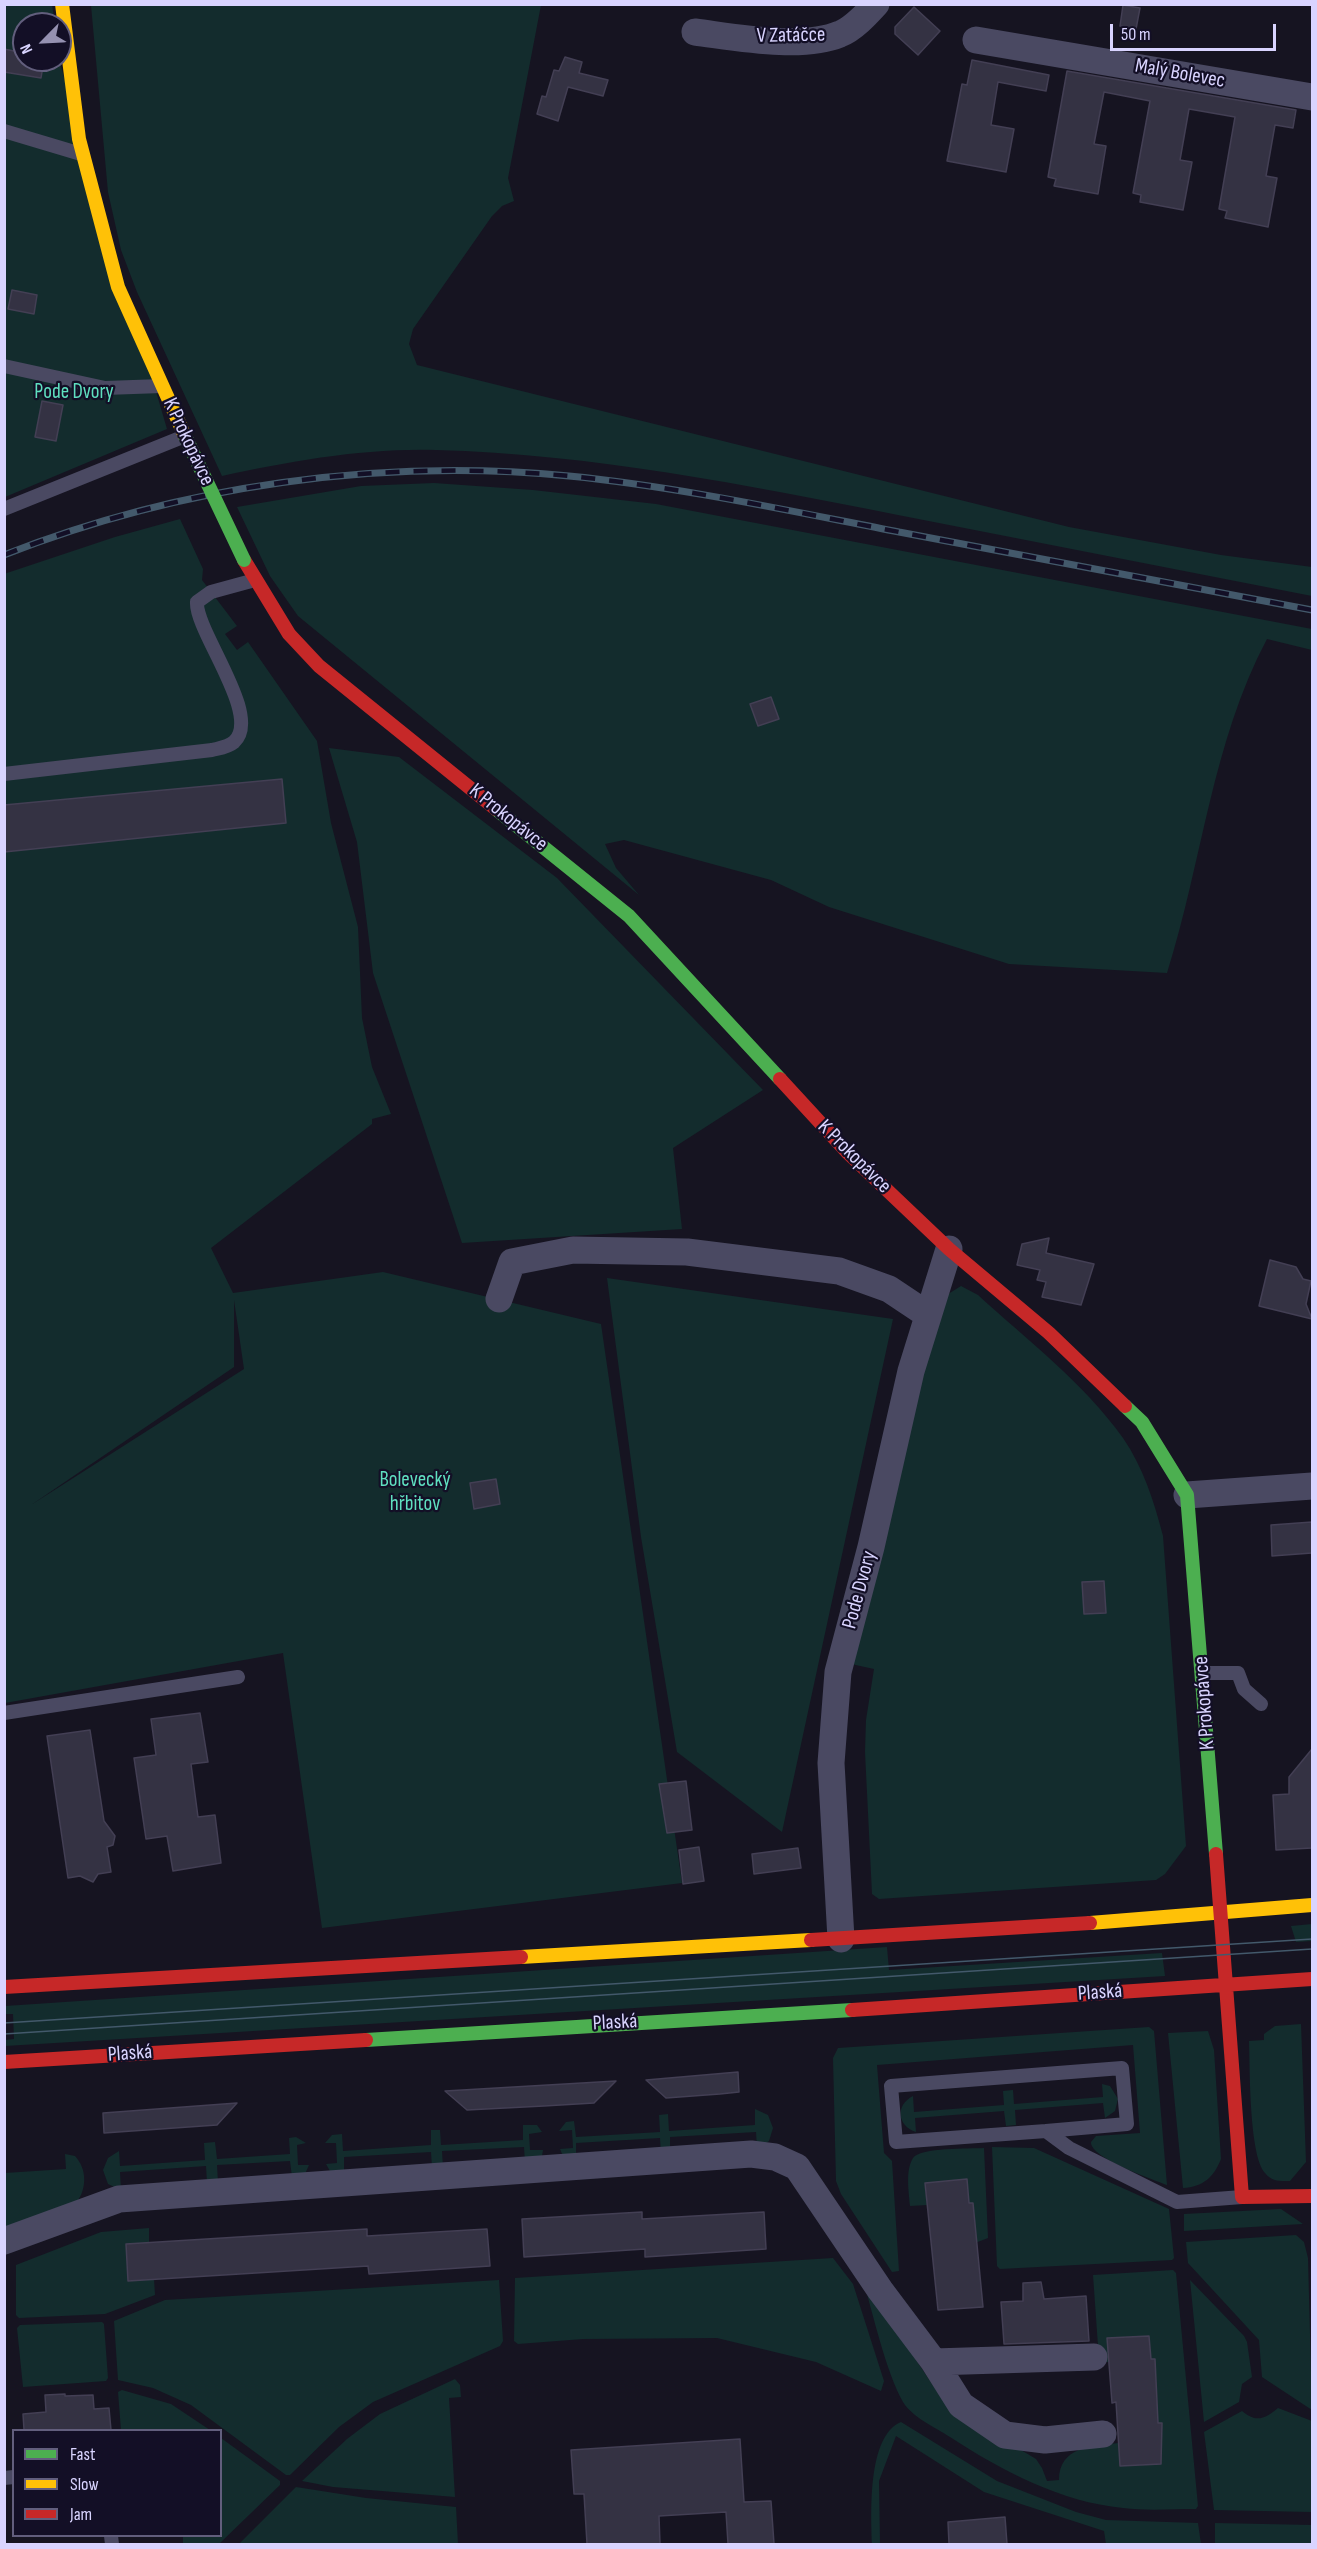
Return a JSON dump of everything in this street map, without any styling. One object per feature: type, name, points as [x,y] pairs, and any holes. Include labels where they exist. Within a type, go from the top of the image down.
[{"type":"street","name":"K Prokopávce","points":[[62,4],[83,155],[118,287],[163,386],[180,438],[255,580],[289,634],[319,666],[628,916],[848,1153],[949,1249],[1048,1333],[1142,1422],[1187,1495],[1222,1912]]},
{"type":"street","name":"V Zatáčce","points":[[695,32],[791,41],[823,39],[841,34],[876,4]]},
{"type":"street","name":"Malý Bolevec","points":[[976,40],[1312,97]]},
{"type":"street","name":"Pode Dvory","points":[[842,1939],[831,1763],[838,1672],[871,1547],[911,1371],[949,1249]]},
{"type":"street","points":[[499,1299],[512,1262],[573,1250],[687,1252],[839,1271],[889,1289],[928,1315]]},
{"type":"street","points":[[1187,1495],[1312,1486]]},
{"type":"street","points":[[4,1987],[842,1939],[1312,1905]]},
{"type":"street","points":[[1222,1912],[1242,2197],[1312,2196]]},
{"type":"street","name":"Plaská","points":[[4,2062],[855,2010],[1226,1983],[1312,1979]]},
{"type":"street","points":[[4,2241],[119,2199],[728,2156],[775,2157],[797,2167],[880,2290],[934,2362],[961,2405],[1005,2435],[1045,2440],[1103,2434]]},
{"type":"street","points":[[934,2362],[1094,2357]]},
{"type":"lane","points":[[4,131],[83,155]]},
{"type":"lane","points":[[4,366],[105,388],[163,386]]},
{"type":"lane","points":[[4,509],[180,438]]},
{"type":"lane","points":[[4,774],[212,750],[235,741],[240,732],[240,718],[231,680],[208,633],[197,602],[211,592],[255,580]]},
{"type":"lane","points":[[1203,1673],[1238,1673],[1244,1689],[1261,1704]]},
{"type":"lane","points":[[4,1713],[238,1677]]},
{"type":"lane","points":[[1046,2131],[1127,2124],[1122,2068],[891,2086],[896,2142],[1046,2131],[1069,2148],[1177,2202],[1242,2197]]},
{"type":"green space","name":"Pode Dvory","points":[[5,5],[52,5],[53,12],[12,12],[12,72],[63,72],[167,429],[5,497]]},
{"type":"green space","points":[[91,5],[541,5],[508,178],[514,201],[502,206],[492,216],[413,329],[409,344],[417,365],[1069,527],[1221,555],[1312,567],[1312,596],[726,482],[611,464],[494,453],[409,450],[355,453],[275,465],[222,476],[137,292],[121,250],[108,192]]},
{"type":"green space","points":[[434,483],[533,490],[656,504],[1312,629],[1312,650],[1267,639],[1248,678],[1220,761],[1190,889],[1167,973],[1009,964],[829,907],[771,880],[624,840],[605,844],[616,868],[639,895],[298,616],[270,576],[237,507],[361,486]]},
{"type":"green space","name":"Bolevecký hřbitov","points":[[180,519],[203,569],[202,580],[237,626],[225,634],[237,650],[248,642],[317,741],[331,823],[358,927],[362,1018],[372,1067],[391,1114],[372,1119],[372,1124],[211,1248],[233,1293],[383,1272],[601,1324],[682,1883],[322,1928],[283,1653],[5,1703],[4,574],[115,537]],"holes":[[[234,1300],[244,1369],[31,1505],[234,1367]]]},
{"type":"green space","points":[[329,748],[399,757],[557,878],[763,1090],[673,1148],[682,1229],[462,1243],[373,973],[357,842]]},
{"type":"green space","points":[[607,1278],[893,1319],[782,1832],[677,1752],[641,1537]]},
{"type":"green space","points":[[961,1286],[978,1295],[1091,1399],[1130,1449],[1152,1497],[1163,1536],[1186,1846],[1165,1874],[1156,1880],[879,1899],[872,1894],[865,1752],[866,1720],[874,1669],[851,1664],[935,1319],[945,1296]]},
{"type":"green space","points":[[1312,1924],[1312,1941],[1296,1942],[1291,1926]]},
{"type":"green space","points":[[887,1947],[889,1970],[1162,1953],[1165,1976],[5,2046],[5,2040],[14,2039],[13,2014],[5,2014],[5,2006]]},
{"type":"green space","points":[[1301,2024],[1306,2162],[1290,2181],[1280,2181],[1270,2178],[1265,2173],[1256,2149],[1251,2110],[1249,2041],[1264,2040],[1264,2034],[1275,2026]]},
{"type":"green space","points":[[1149,2027],[1154,2031],[1167,2185],[1100,2155],[1091,2142],[1096,2136],[1140,2133],[1133,2045],[877,2065],[884,2153],[892,2161],[899,2271],[892,2272],[841,2194],[836,2181],[833,2058],[838,2048]]},
{"type":"green space","points":[[1208,2031],[1214,2050],[1221,2159],[1207,2180],[1196,2186],[1183,2188],[1168,2033]]},
{"type":"green space","points":[[1102,2084],[1110,2086],[1118,2099],[1115,2111],[1105,2118],[1103,2103],[1015,2110],[1016,2125],[1006,2126],[1004,2111],[915,2118],[916,2132],[905,2125],[901,2115],[903,2105],[913,2096],[914,2112],[1004,2105],[1003,2091],[1013,2090],[1014,2104],[1103,2097]]},
{"type":"green space","points":[[755,2109],[768,2115],[773,2128],[769,2141],[757,2149],[756,2132],[670,2137],[670,2154],[661,2154],[660,2138],[576,2143],[576,2160],[563,2156],[560,2149],[573,2148],[572,2130],[559,2131],[566,2122],[574,2121],[576,2137],[660,2132],[659,2115],[668,2114],[669,2131],[755,2125]]},
{"type":"green space","points":[[523,2125],[537,2125],[542,2132],[529,2134],[530,2150],[543,2150],[542,2156],[525,2163],[524,2147],[442,2151],[443,2167],[432,2168],[431,2152],[344,2157],[344,2174],[330,2171],[326,2164],[337,2163],[336,2143],[325,2143],[332,2135],[342,2134],[343,2151],[431,2145],[431,2130],[440,2130],[441,2145],[523,2140]]},
{"type":"green space","points":[[296,2137],[306,2143],[297,2145],[298,2165],[309,2165],[305,2174],[292,2177],[290,2161],[217,2165],[218,2182],[207,2183],[206,2166],[120,2172],[121,2190],[108,2184],[103,2170],[108,2158],[119,2151],[120,2166],[205,2160],[204,2143],[215,2142],[217,2159],[290,2154],[289,2138]]},
{"type":"green space","points":[[992,2147],[1034,2148],[1169,2209],[1174,2258],[1172,2260],[1000,2269],[997,2266]]},
{"type":"green space","points":[[984,2148],[988,2238],[975,2243],[973,2203],[969,2203],[967,2180],[926,2183],[927,2205],[910,2206],[908,2175],[913,2158],[918,2154],[935,2150]]},
{"type":"green space","points":[[65,2154],[75,2156],[84,2173],[83,2191],[77,2202],[5,2230],[5,2173],[66,2169]]},
{"type":"green space","points":[[1281,2209],[1303,2224],[1184,2231],[1184,2214]]},
{"type":"green space","points":[[149,2228],[149,2243],[128,2281],[154,2279],[155,2295],[105,2314],[19,2318],[16,2315],[16,2265],[101,2232]]},
{"type":"green space","points":[[1296,2235],[1304,2242],[1308,2258],[1312,2410],[1262,2377],[1259,2340],[1188,2263],[1186,2242]]},
{"type":"green space","points":[[833,2258],[853,2284],[884,2381],[881,2391],[816,2362],[717,2338],[583,2339],[518,2344],[514,2341],[515,2278]]},
{"type":"green space","points":[[1173,2270],[1176,2273],[1198,2506],[1196,2509],[1123,2508],[1100,2505],[1055,2492],[990,2462],[918,2417],[907,2408],[897,2390],[880,2342],[863,2280],[946,2405],[1036,2459],[1047,2481],[1059,2480],[1060,2469],[1071,2454],[1098,2445],[1119,2443],[1120,2466],[1161,2463],[1162,2423],[1158,2423],[1149,2336],[1108,2338],[1109,2362],[1099,2360],[1093,2275]]},
{"type":"green space","points":[[499,2280],[503,2341],[500,2346],[373,2402],[339,2427],[290,2475],[286,2475],[191,2405],[153,2388],[118,2380],[114,2321],[165,2300]]},
{"type":"green space","points":[[1190,2280],[1244,2336],[1252,2377],[1242,2384],[1239,2402],[1204,2422]]},
{"type":"green space","points":[[102,2322],[108,2378],[106,2381],[23,2387],[17,2328],[20,2325]]},
{"type":"green space","points":[[455,2379],[460,2385],[461,2397],[449,2398],[455,2497],[333,2487],[302,2481],[347,2439],[380,2414]]},
{"type":"green space","points":[[122,2390],[171,2404],[208,2429],[121,2429],[118,2392]]},
{"type":"green space","points":[[1278,2408],[1312,2421],[1312,2512],[1214,2510],[1204,2432],[1242,2411],[1252,2417],[1260,2418]]},
{"type":"green space","points":[[901,2422],[997,2481],[1076,2512],[1106,2520],[1198,2523],[1201,2544],[1106,2544],[1104,2531],[984,2492],[896,2436],[879,2481],[880,2544],[872,2544],[873,2477],[877,2459],[882,2443],[890,2430]]},
{"type":"green space","points":[[222,2439],[280,2481],[280,2485],[219,2544],[183,2544],[183,2537],[222,2537]]},
{"type":"green space","points":[[296,2487],[366,2498],[456,2507],[458,2544],[239,2544]]},
{"type":"green space","points":[[1215,2523],[1312,2525],[1312,2544],[1215,2544]]},
{"type":"building","points":[[1123,5],[1140,8],[1136,29],[1120,26]]},
{"type":"building","points":[[914,7],[940,31],[918,55],[895,34],[895,27]]},
{"type":"building","points":[[4,49],[12,51],[12,72],[42,72],[41,78],[4,72]]},
{"type":"building","points":[[565,57],[582,62],[579,73],[608,80],[603,96],[568,87],[558,121],[537,114],[542,96],[546,97],[554,70],[559,71]]},
{"type":"building","points":[[972,60],[1049,75],[1046,91],[998,82],[991,125],[1014,129],[1006,172],[947,161],[962,84],[967,85]]},
{"type":"building","points":[[1067,71],[1296,110],[1293,128],[1275,125],[1266,176],[1277,178],[1268,227],[1225,218],[1227,211],[1219,209],[1235,117],[1189,109],[1180,160],[1192,162],[1183,210],[1140,202],[1141,195],[1133,193],[1150,101],[1104,92],[1094,144],[1106,146],[1098,194],[1054,186],[1056,179],[1048,177]]},
{"type":"building","points":[[12,290],[37,295],[34,314],[8,309]]},
{"type":"building","points":[[42,401],[63,405],[56,441],[35,437]]},
{"type":"building","points":[[771,697],[779,719],[758,726],[750,704]]},
{"type":"building","points":[[282,779],[286,823],[4,852],[4,805]]},
{"type":"building","points":[[1049,1238],[1046,1253],[1094,1264],[1081,1305],[1042,1297],[1046,1282],[1037,1280],[1040,1270],[1017,1265],[1022,1244]]},
{"type":"building","points":[[1270,1260],[1296,1267],[1303,1279],[1311,1281],[1306,1304],[1312,1319],[1259,1306]]},
{"type":"building","points":[[496,1479],[500,1504],[474,1509],[470,1483]]},
{"type":"building","points":[[1312,1522],[1312,1553],[1272,1556],[1271,1525]]},
{"type":"building","points":[[1104,1581],[1106,1613],[1084,1614],[1082,1582]]},
{"type":"building","points":[[200,1713],[208,1762],[191,1764],[198,1817],[215,1815],[221,1863],[173,1871],[167,1836],[146,1839],[134,1758],[156,1755],[151,1719]]},
{"type":"building","points":[[90,1730],[104,1821],[115,1836],[113,1845],[107,1847],[111,1872],[98,1874],[93,1882],[80,1876],[68,1878],[47,1736]]},
{"type":"building","points":[[1312,1749],[1312,1848],[1276,1850],[1273,1795],[1289,1794],[1289,1777]]},
{"type":"building","points":[[686,1781],[692,1830],[667,1833],[659,1784]]},
{"type":"building","points":[[699,1847],[704,1881],[683,1884],[679,1850]]},
{"type":"building","points":[[798,1848],[801,1868],[754,1874],[752,1854]]},
{"type":"building","points":[[738,2072],[739,2092],[720,2094],[666,2098],[646,2080]]},
{"type":"building","points":[[616,2081],[594,2103],[544,2106],[467,2110],[445,2091]]},
{"type":"building","points":[[237,2103],[217,2125],[104,2133],[103,2113]]},
{"type":"building","points":[[967,2179],[969,2203],[973,2203],[983,2307],[938,2310],[925,2183]]},
{"type":"building","points":[[642,2212],[642,2219],[764,2212],[766,2249],[645,2257],[645,2249],[524,2257],[522,2219]]},
{"type":"building","points":[[367,2229],[367,2236],[487,2229],[490,2266],[369,2274],[368,2266],[128,2281],[126,2244]]},
{"type":"building","points":[[1041,2282],[1044,2299],[1086,2296],[1089,2341],[1004,2344],[1001,2302],[1023,2301],[1023,2283]]},
{"type":"building","points":[[1149,2336],[1151,2359],[1155,2359],[1158,2423],[1162,2423],[1161,2464],[1120,2466],[1116,2402],[1112,2403],[1107,2338]]},
{"type":"building","points":[[45,2395],[93,2395],[94,2409],[109,2408],[111,2429],[24,2429],[23,2414],[46,2412]]},
{"type":"building","points":[[740,2439],[744,2502],[771,2501],[774,2544],[728,2544],[726,2512],[659,2516],[660,2544],[587,2544],[584,2494],[574,2494],[571,2450]]},
{"type":"building","points":[[1005,2517],[1007,2544],[949,2544],[948,2522]]},
{"type":"tram line","points":[[4,2023],[1312,1939]]},
{"type":"tram line","points":[[4,2034],[1312,1949]]},
{"type":"railway","points":[[4,555],[72,531],[211,494],[282,482],[354,475],[426,471],[498,471],[569,476],[693,493],[1312,610]]},
{"type":"traffic: fast","points":[[185,436],[244,560]]},
{"type":"traffic: fast","points":[[496,809],[629,916],[780,1079]]},
{"type":"traffic: fast","points":[[1125,1406],[1142,1422],[1187,1495],[1216,1854]]},
{"type":"traffic: fast","points":[[366,2040],[852,2010]]},
{"type":"traffic: slow","points":[[62,4],[79,139],[118,287],[185,436]]},
{"type":"traffic: slow","points":[[1090,1923],[1312,1905]]},
{"type":"traffic: slow","points":[[521,1957],[811,1940]]},
{"type":"traffic: jam","points":[[244,560],[289,634],[319,666],[496,809]]},
{"type":"traffic: jam","points":[[780,1079],[848,1153],[949,1249],[1049,1333],[1125,1406]]},
{"type":"traffic: jam","points":[[1216,1854],[1242,2197],[1312,2196]]},
{"type":"traffic: jam","points":[[811,1940],[1090,1923]]},
{"type":"traffic: jam","points":[[4,1987],[521,1957]]},
{"type":"traffic: jam","points":[[852,2010],[1312,1979]]},
{"type":"traffic: jam","points":[[4,2062],[366,2040]]}]
